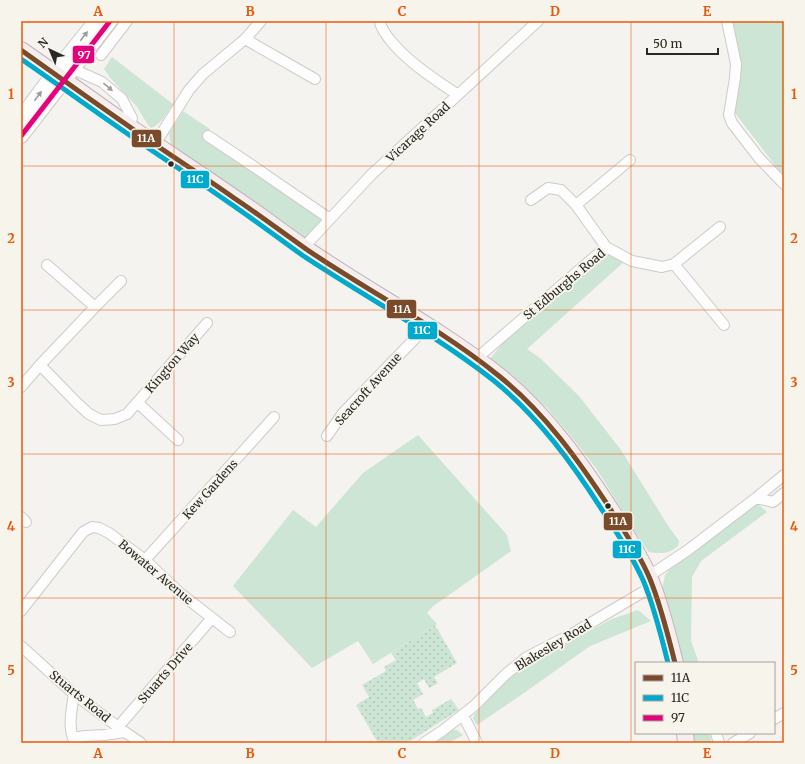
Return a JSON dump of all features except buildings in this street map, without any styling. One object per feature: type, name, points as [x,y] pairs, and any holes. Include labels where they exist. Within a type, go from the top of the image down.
[{"type":"main road","points":[[21,50],[64,74],[130,127],[247,206],[304,247],[476,359],[524,399],[579,462],[633,545],[651,581],[666,626],[675,662]]},
{"type":"street","points":[[21,136],[64,74],[96,21]]},
{"type":"street","points":[[21,118],[64,74],[110,21]]},
{"type":"street","points":[[101,55],[127,21]]},
{"type":"street","points":[[155,144],[189,90],[203,74],[245,39],[261,21]]},
{"type":"street","points":[[380,21],[384,32],[399,51],[417,67],[458,95]]},
{"type":"street","name":"Vicarage Road","points":[[304,247],[371,175],[538,21]]},
{"type":"street","points":[[727,21],[736,64],[729,115],[732,123],[758,158],[784,184]]},
{"type":"street","points":[[245,39],[315,79]]},
{"type":"street","points":[[208,136],[330,219]]},
{"type":"street","points":[[576,206],[630,160]]},
{"type":"street","points":[[531,200],[548,188],[561,190],[576,206],[606,247]]},
{"type":"street","points":[[720,227],[674,264],[724,325]]},
{"type":"street","name":"St Edburghs Road","points":[[476,359],[606,247],[632,261],[662,267],[674,264]]},
{"type":"street","points":[[47,265],[95,307]]},
{"type":"street","points":[[21,387],[120,281]]},
{"type":"street","name":"Kington Way","points":[[40,365],[89,414],[101,420],[115,419],[127,414],[138,403],[207,323]]},
{"type":"street","name":"Seacroft Avenue","points":[[327,436],[343,414],[427,326]]},
{"type":"street","name":"Kington Way","points":[[138,403],[178,440]]},
{"type":"street","name":"Kew Gardens","points":[[145,560],[274,417]]},
{"type":"street","name":"Blakesley Road","points":[[424,743],[474,706],[506,674],[527,657],[572,634],[651,581],[784,475]]},
{"type":"street","points":[[756,498],[773,502],[784,493]]},
{"type":"street","name":"Bowater Avenue","points":[[21,611],[83,532],[92,527],[99,528],[108,533],[145,560],[180,593],[230,632]]},
{"type":"street","name":"Stuarts Drive","points":[[121,729],[212,618]]},
{"type":"street","name":"Stuarts Road","points":[[21,646],[74,694],[141,743]]},
{"type":"street","points":[[74,694],[69,741],[85,736],[104,735],[121,729]]},
{"type":"street","points":[[775,718],[784,713]]},
{"type":"street","points":[[463,715],[477,743]]},
{"type":"street","points":[[733,743],[748,734]]},
{"type":"green space","points":[[732,21],[784,21],[784,171],[781,173],[735,113],[740,78],[740,62]]},
{"type":"green space","points":[[112,57],[173,104],[161,121],[155,126],[151,128],[149,126],[137,107],[115,84],[104,69]]},
{"type":"green space","points":[[183,111],[210,129],[204,140],[324,219],[305,239],[171,146],[169,134]]},
{"type":"green space","points":[[606,252],[625,261],[527,349],[540,358],[579,396],[621,450],[679,541],[678,546],[665,553],[649,552],[596,468],[570,435],[547,408],[489,360],[503,343]]},
{"type":"green space","points":[[418,435],[507,535],[511,551],[432,607],[427,613],[437,624],[373,664],[358,641],[312,668],[233,586],[293,510],[316,527],[363,473]]},
{"type":"green space","points":[[755,505],[759,505],[767,512],[701,561],[692,577],[691,641],[699,662],[683,662],[662,590],[665,575],[670,569]]},
{"type":"green space","points":[[638,610],[651,621],[590,646],[477,725],[473,719],[474,715],[511,675],[612,619]]},
{"type":"green space","points":[[435,625],[457,663],[434,677],[438,683],[429,688],[424,679],[417,683],[423,694],[413,700],[418,709],[421,708],[426,717],[433,713],[432,710],[451,699],[459,710],[407,743],[378,743],[356,705],[369,697],[362,685],[386,671],[384,667],[396,660],[391,653]]},
{"type":"green space","points":[[452,730],[457,730],[463,735],[449,743],[434,743]]},
{"type":"green space","points":[[693,734],[709,734],[712,743],[694,743]]},
{"type":"transit line","name":"97","points":[[21,136],[110,21]]},
{"type":"transit line","name":"11A","points":[[21,50],[306,249],[476,358],[516,390],[546,422],[574,456],[616,518],[642,561],[654,589],[675,662]]},
{"type":"transit line","name":"11C","points":[[21,59],[237,208],[302,255],[447,347],[493,380],[509,394],[525,409],[554,442],[580,477],[625,545],[639,571],[651,600],[668,662]]}]
